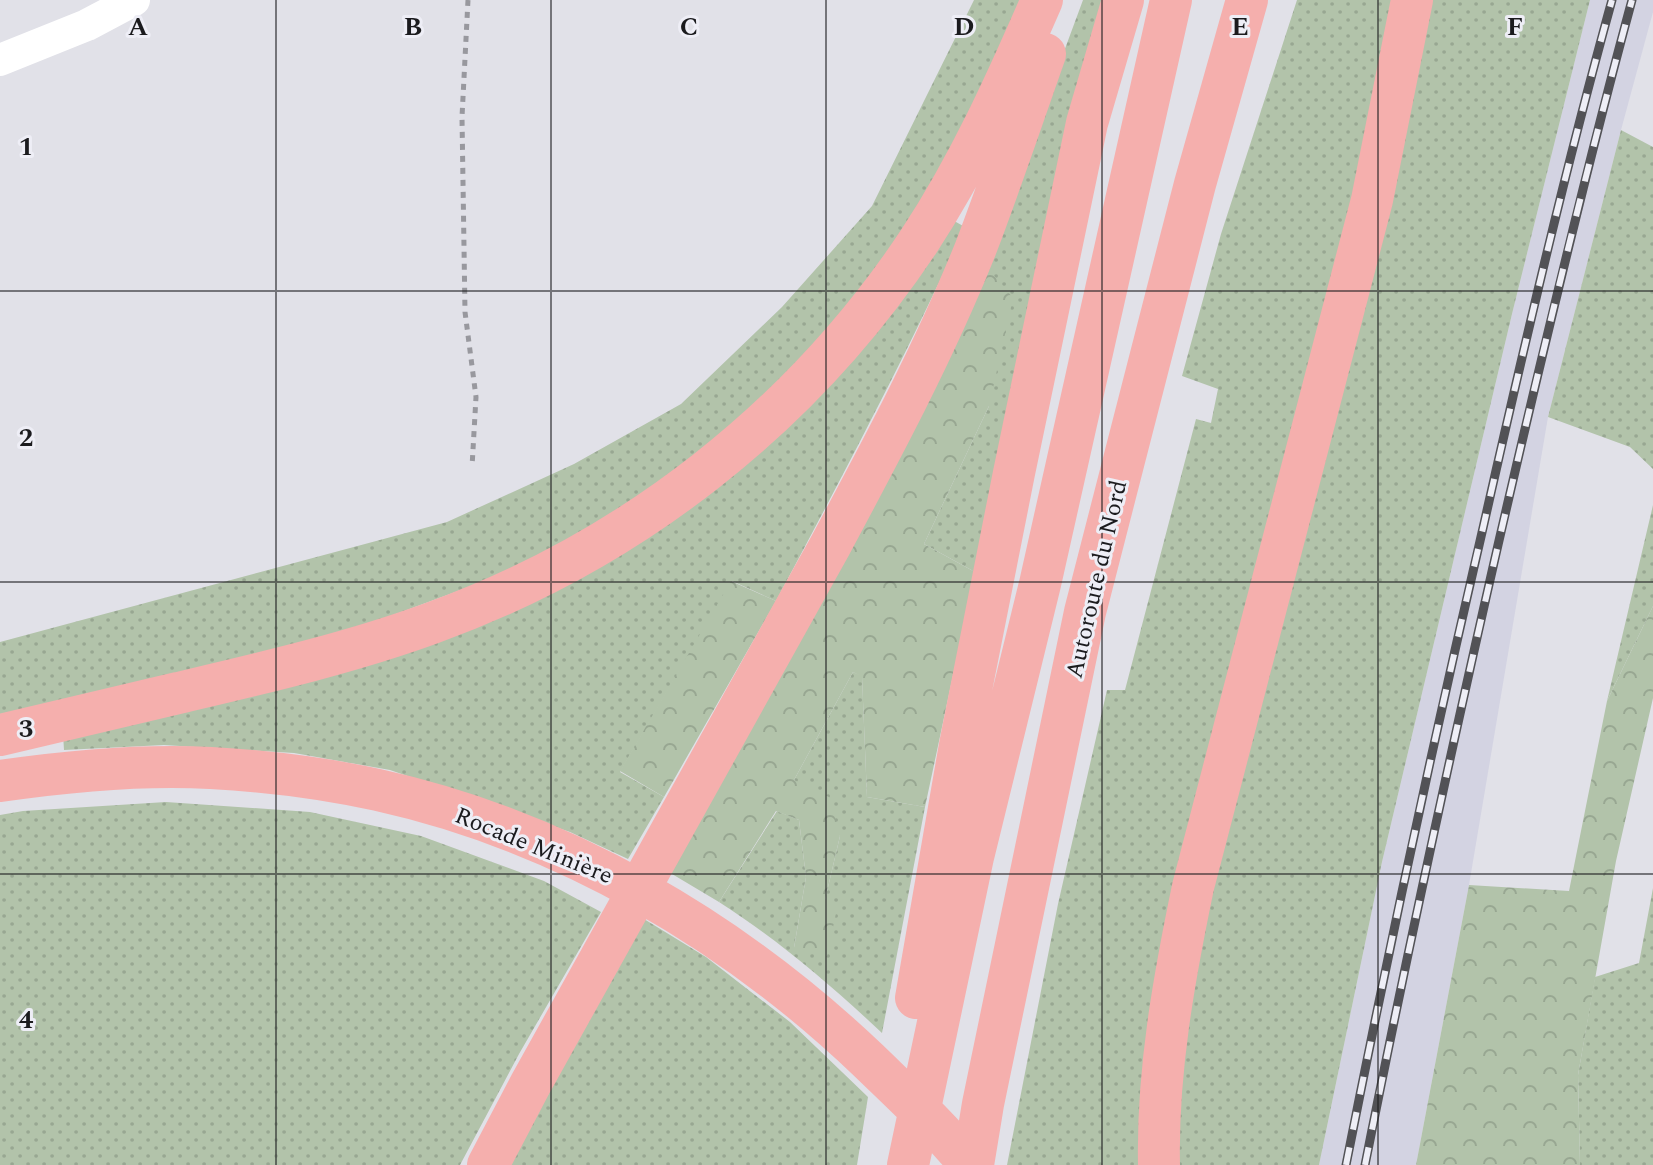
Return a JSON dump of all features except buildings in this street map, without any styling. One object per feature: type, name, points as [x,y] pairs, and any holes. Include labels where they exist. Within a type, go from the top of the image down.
[{"type":"highway","points":[[0,735],[258,675],[432,623],[547,573],[598,546],[669,500],[707,472],[788,400],[856,325],[883,290],[925,230],[969,156],[1042,0]]},
{"type":"highway","points":[[488,1165],[537,1071],[830,546],[914,384],[974,251],[1064,0]]},
{"type":"highway","points":[[911,1149],[908,1051],[960,745],[1087,123],[1123,0]]},
{"type":"highway","points":[[911,1149],[973,857],[1040,584],[1171,0]]},
{"type":"highway","name":"Autoroute du Nord","points":[[972,1165],[1085,612],[1195,184],[1247,0]]},
{"type":"highway","points":[[1195,184],[1264,0]]},
{"type":"highway","points":[[1159,1165],[1165,1049],[1179,953],[1193,887],[1372,200],[1412,0]]},
{"type":"highway","name":"Rocade Minière","points":[[0,781],[152,767],[208,768],[306,777],[379,790],[523,835],[645,893],[749,960],[858,1051],[972,1165]]},
{"type":"highway","points":[[858,1051],[949,1165]]},
{"type":"main road","points":[[0,60],[87,25],[134,0]]},
{"type":"path","points":[[468,0],[462,117],[465,312],[476,397],[472,467]]},
{"type":"shaded area","points":[[1590,0],[1653,0],[1653,12],[1548,417],[1469,885],[1416,1165],[1319,1165],[1382,862]]},
{"type":"green space","points":[[974,0],[1021,0],[1000,52],[907,233],[818,347],[669,481],[555,555],[307,647],[0,719],[0,642],[447,522],[574,464],[681,404],[782,307],[872,206]]},
{"type":"green space","points":[[1083,0],[1106,0],[975,572],[924,544],[989,406],[985,265]]},
{"type":"green space","points":[[1297,0],[1401,0],[1148,1165],[1007,1165],[1058,904],[1107,690],[1125,690],[1196,419],[1211,423],[1218,389],[1182,376],[1221,234]]},
{"type":"green space","points":[[1430,0],[1590,0],[1382,862],[1319,1165],[1172,1165],[1195,954]]},
{"type":"green space","points":[[1621,130],[1653,147],[1653,469],[1630,447],[1548,417]]},
{"type":"green space","points":[[947,217],[965,227],[850,462],[776,601],[732,581],[620,772],[664,797],[628,859],[570,832],[390,770],[294,753],[164,745],[64,750],[63,734],[659,523]]},
{"type":"green space","points":[[985,265],[1013,298],[989,406],[924,544],[975,572],[925,807],[867,797],[862,677],[853,672],[794,780],[829,797],[840,836],[825,900],[836,913],[827,956],[794,948],[806,877],[799,820],[776,811],[719,902],[667,871]]},
{"type":"green space","points":[[1653,505],[1653,606],[1607,701]]},
{"type":"green space","points":[[731,581],[776,601],[664,797],[620,771]]},
{"type":"green space","points":[[1653,606],[1653,698],[1616,861],[1578,1075],[1580,1165],[1416,1165],[1469,885],[1569,891],[1607,701]]},
{"type":"green space","points":[[853,672],[862,676],[867,797],[925,807],[882,1033],[804,964],[719,902],[777,811],[799,820],[806,877],[794,948],[825,900],[840,836],[794,780]]},
{"type":"green space","points":[[166,802],[310,812],[421,836],[544,881],[601,912],[519,1054],[460,1165],[0,1165],[0,815]]},
{"type":"green space","points":[[1653,888],[1653,1165],[1580,1165],[1578,1075],[1595,977],[1639,963]]},
{"type":"green space","points":[[644,919],[706,957],[790,1022],[868,1097],[857,1165],[507,1165]]},
{"type":"railway","points":[[1346,1165],[1465,607],[1544,263],[1612,0]]},
{"type":"railway","points":[[1365,1165],[1429,855],[1498,545],[1562,272],[1632,0]]}]
